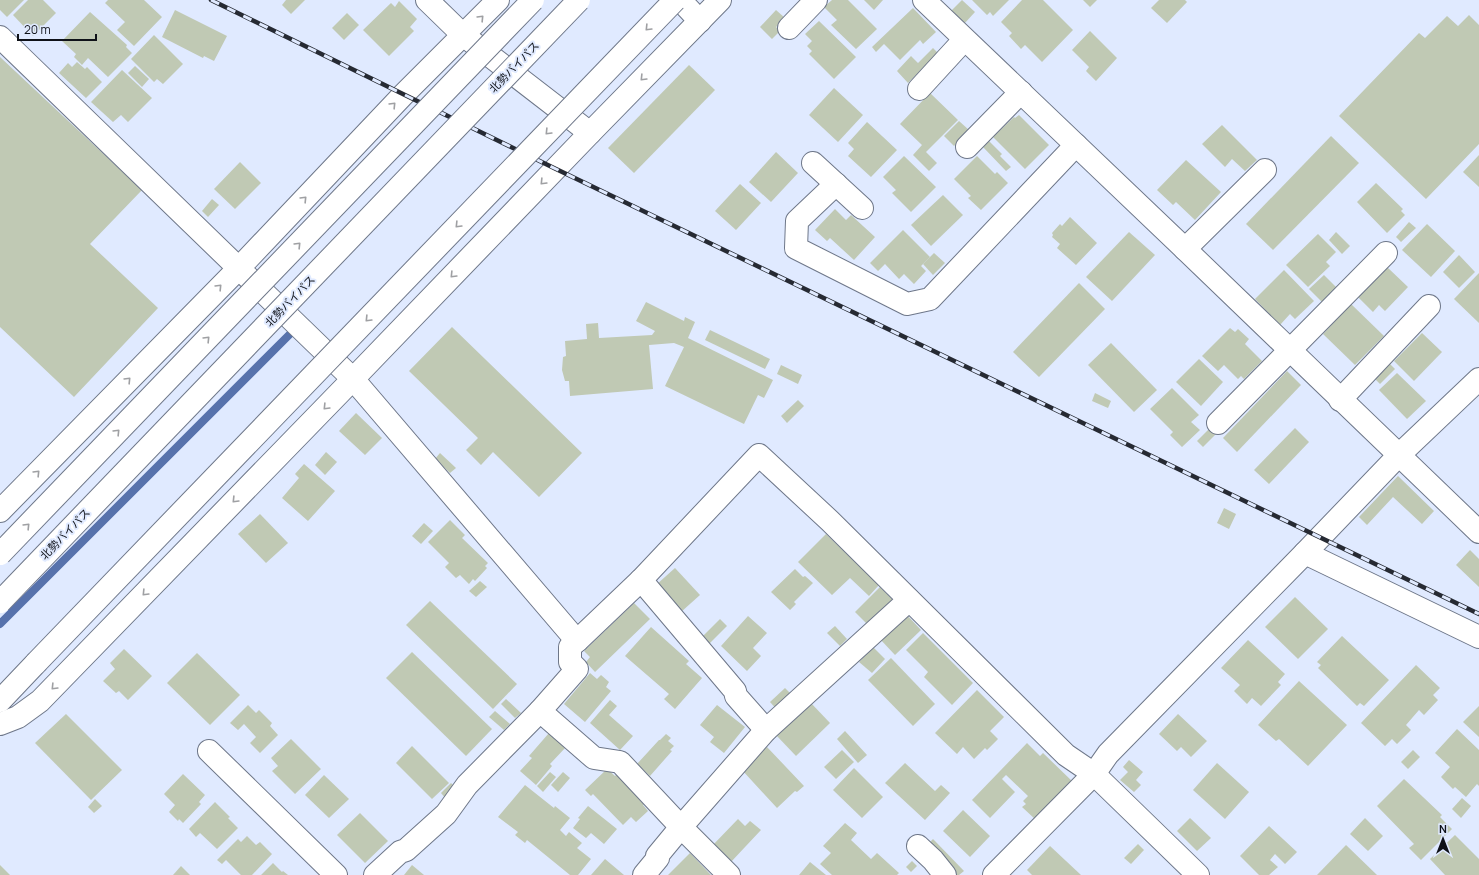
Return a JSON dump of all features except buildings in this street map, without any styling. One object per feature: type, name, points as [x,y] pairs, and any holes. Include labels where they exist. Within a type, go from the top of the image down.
[{"type":"main road","points":[[427,0],[463,35],[590,133]]},
{"type":"main road","points":[[0,511],[238,268],[403,95],[498,0]]},
{"type":"main road","points":[[0,554],[533,0]]},
{"type":"main road","name":"北勢バイパス","points":[[0,602],[579,0]]},
{"type":"main road","points":[[0,701],[675,0]]},
{"type":"main road","points":[[680,0],[700,20]]},
{"type":"main road","points":[[0,724],[18,717],[40,701],[720,0]]},
{"type":"main road","points":[[789,28],[816,0]]},
{"type":"main road","points":[[924,0],[1479,532]]},
{"type":"main road","points":[[0,37],[353,379],[577,641]]},
{"type":"main road","points":[[920,89],[964,40]]},
{"type":"main road","points":[[966,147],[1021,92]]},
{"type":"main road","points":[[836,184],[797,221],[796,248],[907,304],[930,300],[1076,145]]},
{"type":"main road","points":[[813,164],[862,208]]},
{"type":"main road","points":[[1185,249],[1265,170]]},
{"type":"main road","points":[[1218,423],[1386,253]]},
{"type":"main road","points":[[1340,400],[1429,306]]},
{"type":"main road","points":[[994,875],[1094,774],[1108,754],[1399,455],[1479,379]]},
{"type":"main road","points":[[375,875],[400,852],[406,850],[446,814],[467,786],[540,711],[577,669],[570,662],[570,647],[641,580],[760,455],[830,521],[1066,755],[1094,774],[1198,875]]},
{"type":"main road","points":[[1305,553],[1479,637]]},
{"type":"main road","points":[[641,580],[735,691],[736,696],[766,730]]},
{"type":"main road","points":[[644,875],[658,858],[657,856],[766,730],[909,600]]},
{"type":"main road","points":[[540,711],[594,758],[620,762],[729,875]]},
{"type":"main road","points":[[209,751],[336,875]]},
{"type":"main road","points":[[918,846],[933,860],[945,875]]},
{"type":"waterway","points":[[0,624],[295,329],[292,326]]},
{"type":"railway","points":[[211,0],[556,169],[1479,614]]}]
